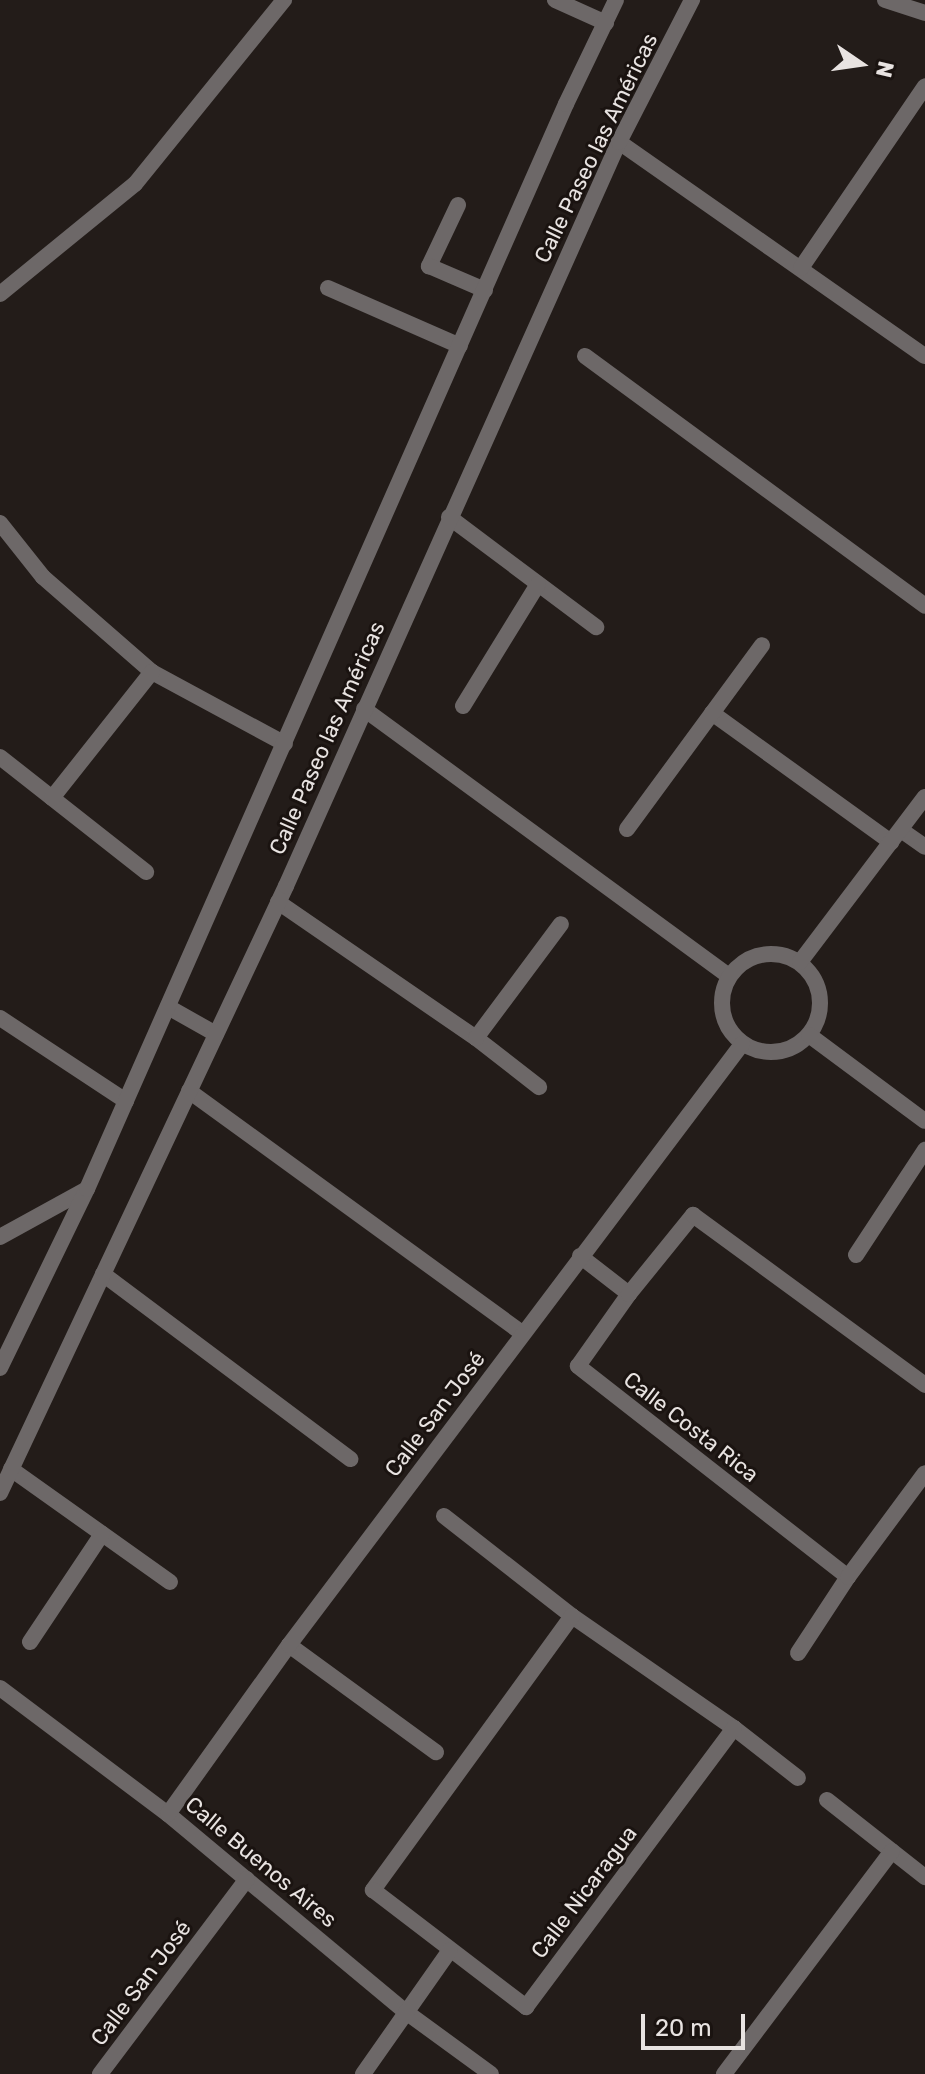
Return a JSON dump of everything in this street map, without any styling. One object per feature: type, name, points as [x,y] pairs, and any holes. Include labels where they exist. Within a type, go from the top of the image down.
[{"type":"street","points":[[0,294],[135,184],[284,0]]},
{"type":"street","points":[[555,0],[606,23]]},
{"type":"street","name":"Calle Paseo las Américas","points":[[0,1368],[87,1189],[616,0]]},
{"type":"street","name":"Calle Paseo las Américas","points":[[0,1493],[278,902],[619,142],[692,0]]},
{"type":"street","points":[[885,0],[925,13]]},
{"type":"street","points":[[801,268],[925,86]]},
{"type":"street","points":[[619,142],[925,356]]},
{"type":"street","points":[[458,205],[429,266],[485,290]]},
{"type":"street","points":[[328,288],[460,346]]},
{"type":"street","points":[[585,356],[925,606]]},
{"type":"street","points":[[449,517],[596,627]]},
{"type":"street","points":[[0,523],[43,577],[152,672],[285,744]]},
{"type":"street","points":[[463,706],[538,584]]},
{"type":"street","points":[[627,829],[762,645]]},
{"type":"street","points":[[52,798],[152,672]]},
{"type":"street","points":[[364,709],[729,976]]},
{"type":"street","points":[[712,713],[896,836],[925,847]]},
{"type":"street","points":[[0,757],[146,872]]},
{"type":"street","points":[[800,962],[925,797]]},
{"type":"street","points":[[278,902],[476,1038],[539,1087]]},
{"type":"street","points":[[476,1038],[561,924]]},
{"type":"street","points":[[775,953],[800,962],[817,983],[820,1011],[809,1035],[788,1049],[765,1052],[742,1044],[726,1025],[721,1000],[729,976],[749,958],[775,953]]},
{"type":"street","points":[[168,1007],[216,1034]]},
{"type":"street","points":[[0,1018],[126,1101]]},
{"type":"street","points":[[809,1035],[925,1121]]},
{"type":"street","name":"Calle San José","points":[[168,1814],[289,1645],[742,1044]]},
{"type":"street","points":[[189,1091],[522,1333]]},
{"type":"street","points":[[856,1255],[925,1150]]},
{"type":"street","points":[[0,1237],[87,1189]]},
{"type":"street","name":"Calle Costa Rica","points":[[848,1577],[578,1366],[629,1294],[693,1215],[925,1385]]},
{"type":"street","points":[[580,1256],[629,1294]]},
{"type":"street","points":[[103,1274],[350,1459]]},
{"type":"street","points":[[11,1469],[170,1582]]},
{"type":"street","points":[[798,1653],[848,1577],[925,1473]]},
{"type":"street","points":[[444,1516],[572,1616],[734,1728],[798,1778]]},
{"type":"street","points":[[30,1642],[102,1534]]},
{"type":"street","name":"Calle Nicaragua","points":[[572,1616],[373,1890],[526,2007],[734,1728]]},
{"type":"street","points":[[289,1645],[436,1752]]},
{"type":"street","name":"Calle Buenos Aires","points":[[0,1688],[168,1814],[406,2012],[491,2074]]},
{"type":"street","points":[[827,1800],[925,1877]]},
{"type":"street","points":[[724,2074],[892,1851]]},
{"type":"street","name":"Calle San José","points":[[100,2074],[247,1879]]},
{"type":"street","points":[[363,2074],[450,1950]]}]
